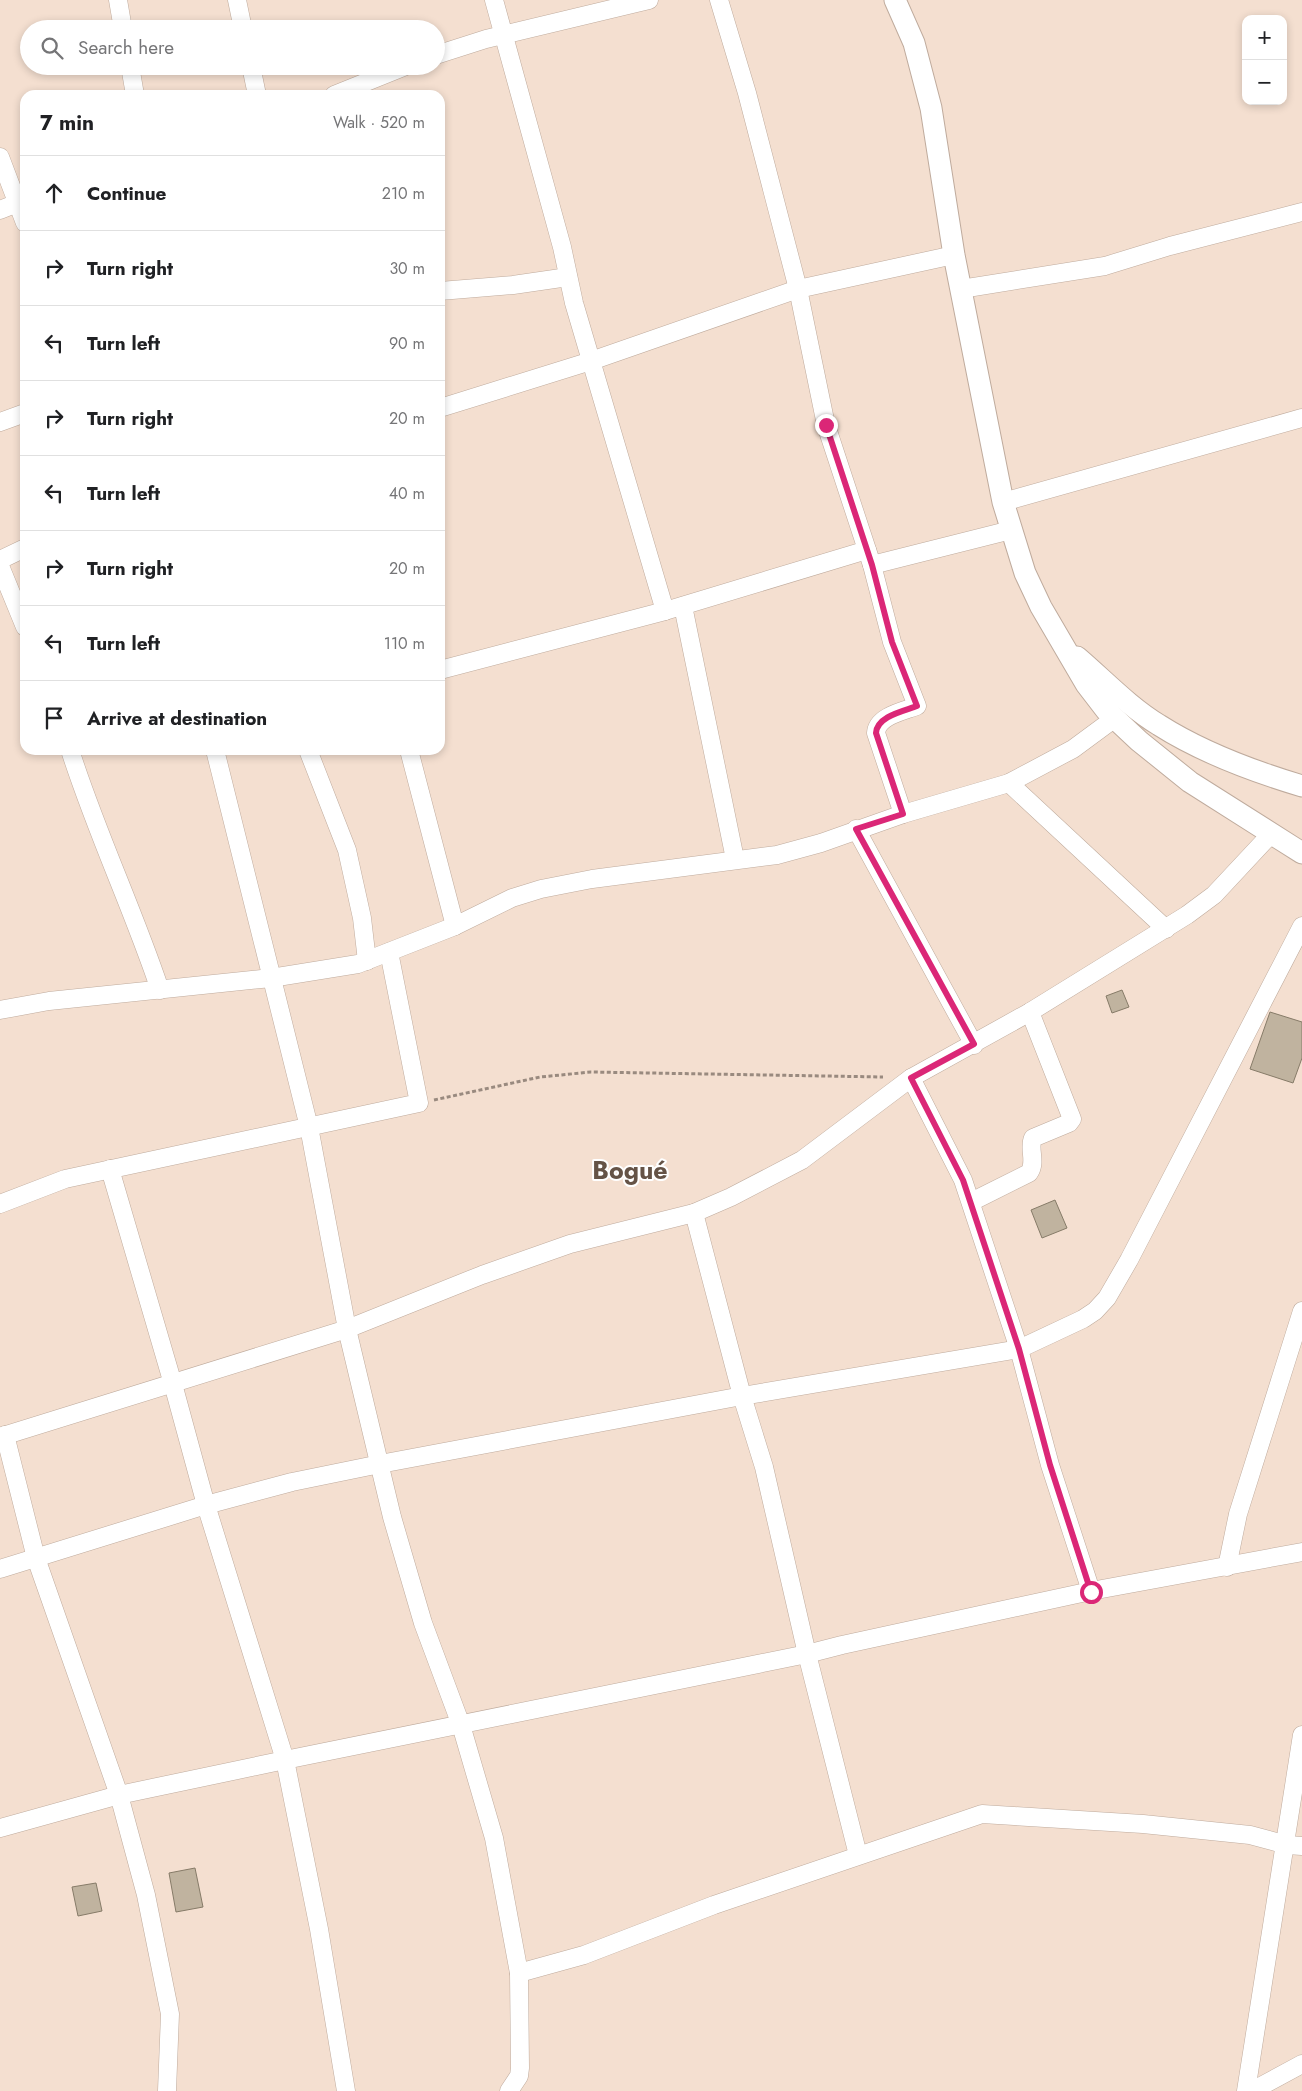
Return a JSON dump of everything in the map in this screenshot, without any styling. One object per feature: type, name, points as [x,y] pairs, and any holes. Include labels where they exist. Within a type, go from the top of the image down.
[{"type":"street","points":[[118,0],[121,20]]},
{"type":"street","points":[[237,0],[241,20]]},
{"type":"street","points":[[494,0],[591,361],[665,611]]},
{"type":"street","points":[[445,52],[504,35],[649,0]]},
{"type":"street","points":[[719,0],[747,93],[798,289],[826,425],[869,558],[892,642],[917,706],[880,721],[876,733],[903,814]]},
{"type":"street","points":[[895,0],[914,43],[931,108],[954,255],[1003,502],[1025,573],[1040,607],[1086,684],[1115,718],[1139,741],[1190,782],[1302,852]]},
{"type":"street","points":[[132,75],[134,90]]},
{"type":"street","points":[[253,75],[256,90]]},
{"type":"street","points":[[346,90],[384,75]]},
{"type":"street","points":[[0,157],[20,199]]},
{"type":"street","points":[[0,210],[20,201]]},
{"type":"street","points":[[961,290],[1105,266],[1170,246],[1301,213]]},
{"type":"street","points":[[445,406],[591,361],[798,289],[954,255]]},
{"type":"street","points":[[445,291],[513,285],[568,276]]},
{"type":"street","points":[[0,422],[20,414]]},
{"type":"street","points":[[1003,502],[1302,418]]},
{"type":"street","points":[[445,669],[869,558],[1011,530]]},
{"type":"street","points":[[0,560],[20,550]]},
{"type":"street","points":[[0,566],[20,616]]},
{"type":"street","points":[[683,606],[735,859]]},
{"type":"street","points":[[1063,645],[1158,724],[1203,750],[1255,772],[1302,786]]},
{"type":"street","points":[[0,1010],[49,1001],[271,978],[367,961],[455,926],[512,898],[541,889],[592,879],[777,855],[821,843],[856,829],[903,814],[1009,783],[1073,749],[1115,718]]},
{"type":"street","points":[[72,755],[82,787],[160,990]]},
{"type":"street","points":[[216,755],[233,813],[271,978],[309,1127],[347,1329],[392,1517],[423,1623],[461,1725],[494,1838],[520,1973],[520,2068],[515,2083],[509,2091]]},
{"type":"street","points":[[310,755],[347,850],[362,918],[367,961]]},
{"type":"street","points":[[410,755],[455,926]]},
{"type":"street","points":[[1009,783],[1166,929]]},
{"type":"street","points":[[856,829],[974,1044]]},
{"type":"street","points":[[167,2091],[170,2014],[146,1894],[119,1796],[36,1558],[2,1436],[347,1329],[482,1275],[570,1244],[694,1213],[730,1197],[802,1160],[911,1078],[1030,1012],[1166,929],[1214,895],[1271,834]]},
{"type":"street","points":[[0,1569],[206,1505],[292,1482],[742,1396],[1019,1349],[1083,1319],[1107,1298],[1302,926]]},
{"type":"street","points":[[0,1204],[66,1179],[419,1103],[389,952]]},
{"type":"street","points":[[971,1202],[1029,1173],[1032,1165],[1031,1142],[1033,1138],[1072,1120],[1030,1012]]},
{"type":"street","points":[[911,1078],[963,1180],[971,1202],[1019,1349],[1050,1465],[1091,1592]]},
{"type":"street","points":[[110,1169],[173,1384],[206,1505],[285,1760],[319,1929],[346,2091]]},
{"type":"street","points":[[694,1213],[742,1396],[764,1466],[807,1654],[858,1855]]},
{"type":"street","points":[[1227,1567],[1238,1514],[1302,1311]]},
{"type":"street","points":[[0,1828],[119,1796],[285,1760],[807,1654],[842,1644],[1091,1592],[1302,1552]]},
{"type":"street","points":[[1246,2091],[1294,1845],[1302,1735]]},
{"type":"street","points":[[520,1973],[584,1955],[655,1926],[982,1814],[1143,1824],[1250,1835],[1294,1845]]},
{"type":"street","points":[[1252,2091],[1302,2064]]},
{"type":"path","points":[[419,1103],[540,1077],[591,1072],[911,1078]]},
{"type":"building","points":[[1122,990],[1129,1007],[1112,1013],[1106,996]]},
{"type":"building","points":[[1270,1012],[1302,1022],[1302,1058],[1293,1083],[1250,1069]]},
{"type":"building","points":[[1055,1200],[1067,1228],[1042,1238],[1031,1210]]},
{"type":"building","points":[[195,1868],[203,1907],[176,1912],[169,1873]]},
{"type":"building","points":[[96,1883],[102,1911],[78,1916],[72,1887]]},
{"type":"district","name":"Bogué","points":[[630,1170]]},
{"type":"route","points":[[826,425],[872,565],[892,642],[917,706],[880,721],[876,733],[903,814],[856,829],[974,1044],[911,1078],[963,1180],[1019,1349],[1050,1465],[1091,1592]]}]
